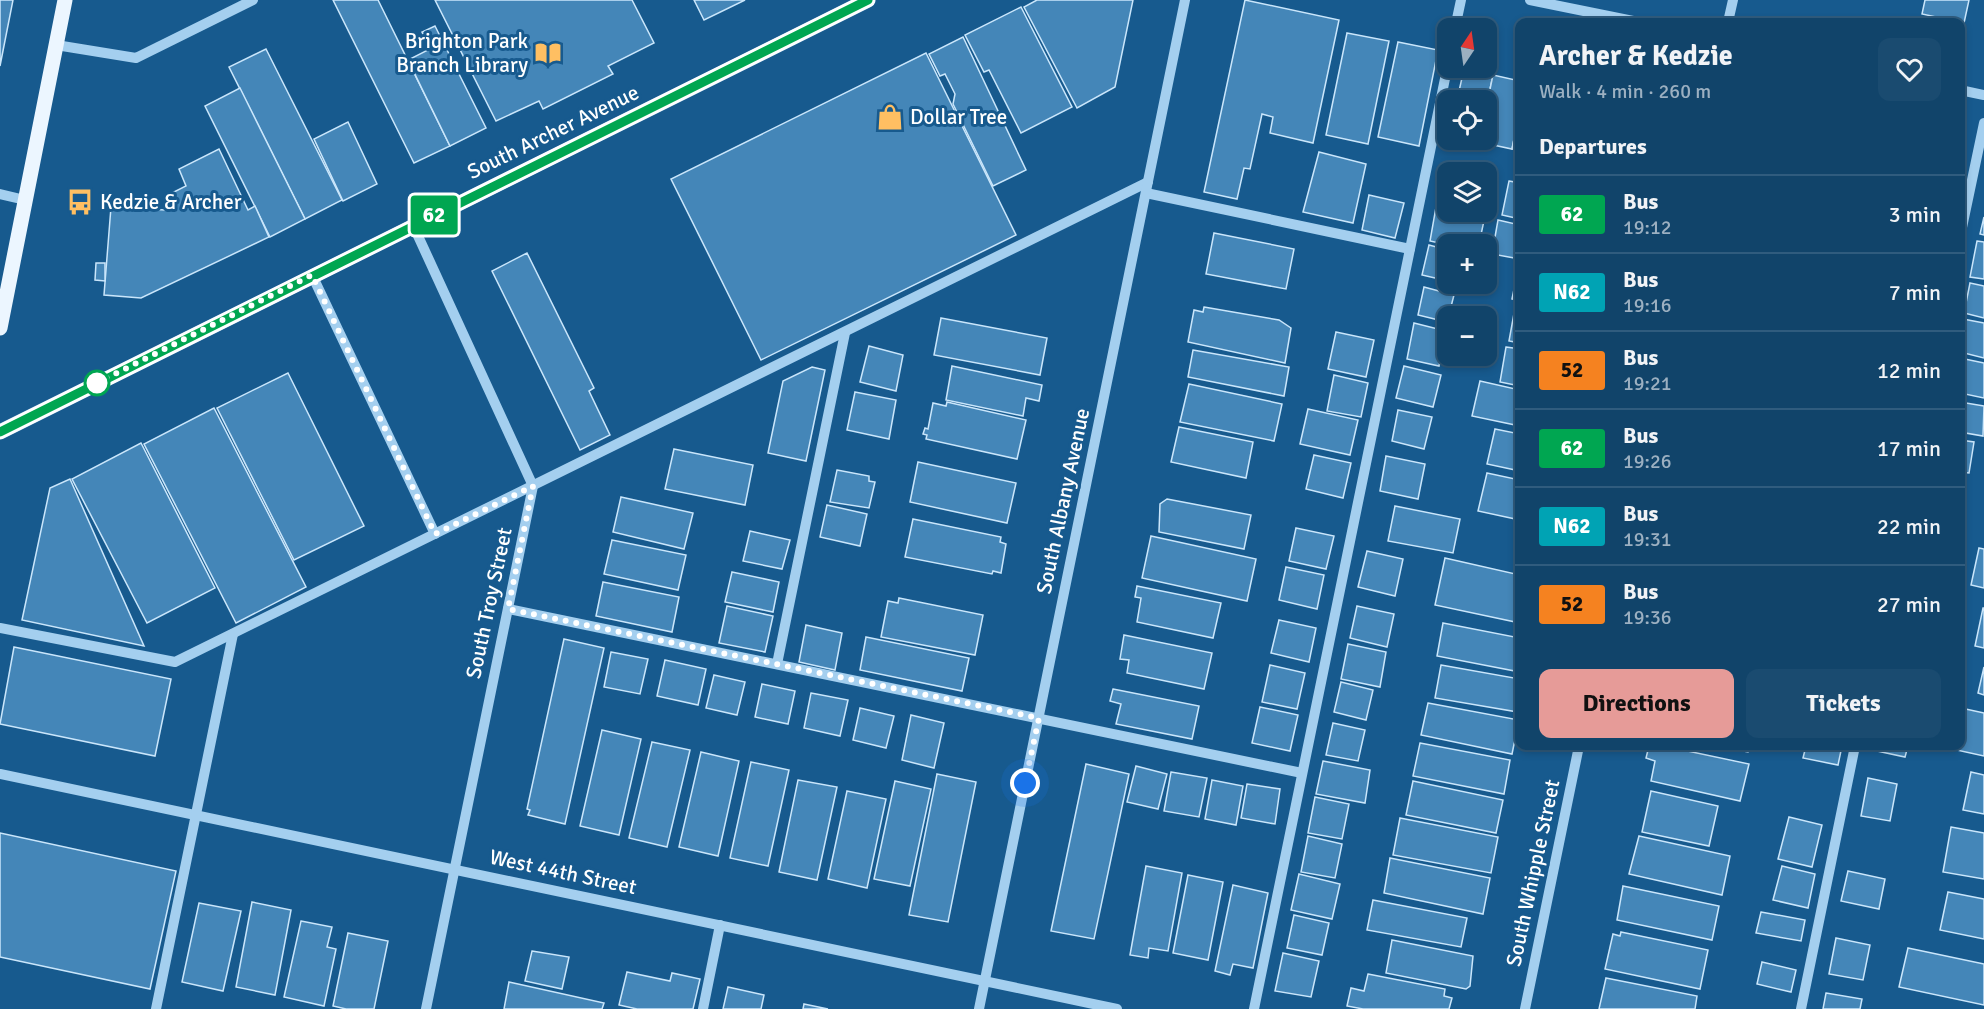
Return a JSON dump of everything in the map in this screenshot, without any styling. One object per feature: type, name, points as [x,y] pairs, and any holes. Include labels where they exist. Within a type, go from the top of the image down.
[{"type":"main road","points":[[0,328],[65,0]]},
{"type":"main road","name":"South Archer Avenue","points":[[0,432],[868,0]]},
{"type":"street","points":[[56,45],[136,58],[253,0]]},
{"type":"street","name":"South Albany Avenue","points":[[979,1009],[1185,0]]},
{"type":"street","points":[[1457,18],[1461,0]]},
{"type":"street","points":[[1530,0],[1618,18]]},
{"type":"street","points":[[1729,18],[1733,0]]},
{"type":"street","points":[[1254,1009],[1445,78]]},
{"type":"street","points":[[1965,91],[1984,95]]},
{"type":"street","points":[[1965,213],[1984,123]]},
{"type":"street","points":[[0,628],[175,662],[1147,187],[1410,249]]},
{"type":"street","points":[[0,194],[25,200]]},
{"type":"street","points":[[413,225],[533,486]]},
{"type":"street","points":[[312,275],[435,534]]},
{"type":"street","points":[[777,664],[845,333]]},
{"type":"street","name":"South Troy Street","points":[[426,1009],[533,486]]},
{"type":"street","points":[[508,609],[1302,773]]},
{"type":"street","points":[[156,1009],[233,634]]},
{"type":"street","name":"South Whipple Street","points":[[1525,1009],[1579,750]]},
{"type":"street","points":[[1801,1009],[1854,750]]},
{"type":"street","name":"West 44th Street","points":[[0,774],[1117,1009]]},
{"type":"street","points":[[703,1009],[720,925]]},
{"type":"building","points":[[0,0],[13,0],[0,66]]},
{"type":"building","points":[[333,0],[378,0],[450,146],[414,163]]},
{"type":"building","name":"Brighton Park Branch Library","points":[[435,0],[632,0],[654,43],[608,66],[613,74],[543,109],[539,101],[496,121]]},
{"type":"building","points":[[694,0],[745,0],[704,20]]},
{"type":"building","points":[[1037,0],[1133,0],[1115,87],[1077,108],[1024,7]]},
{"type":"building","points":[[1245,0],[1339,20],[1313,143],[1270,133],[1273,117],[1262,114],[1250,169],[1244,168],[1237,199],[1204,192]]},
{"type":"building","points":[[1925,0],[1969,0],[1965,18],[1941,18],[1922,14]]},
{"type":"building","points":[[1021,7],[1072,107],[1021,133],[989,70],[984,72],[965,35]]},
{"type":"building","points":[[435,26],[486,128],[450,146],[408,60],[430,49],[422,32]]},
{"type":"building","points":[[1347,33],[1389,41],[1368,144],[1326,135]]},
{"type":"building","points":[[963,37],[1026,170],[993,186],[953,104],[955,94],[945,74],[940,76],[929,54]]},
{"type":"building","points":[[1398,42],[1437,50],[1419,146],[1378,137]]},
{"type":"building","points":[[266,49],[342,200],[305,219],[229,67]]},
{"type":"building","points":[[926,53],[1016,235],[761,360],[671,179]]},
{"type":"building","points":[[1497,76],[1515,80],[1515,134],[1512,149],[1497,146],[1497,90],[1490,90],[1492,78],[1497,78]]},
{"type":"building","points":[[1462,78],[1492,78],[1490,90],[1459,90]]},
{"type":"building","points":[[240,88],[305,219],[270,237],[205,106]]},
{"type":"building","points":[[348,122],[377,184],[343,201],[314,139]]},
{"type":"building","points":[[1515,134],[1515,150],[1512,149]]},
{"type":"building","points":[[219,149],[248,210],[255,206],[269,237],[141,298],[104,295],[111,207],[165,210],[166,196],[186,186],[179,169]]},
{"type":"building","points":[[1319,152],[1366,164],[1353,223],[1303,212]]},
{"type":"building","points":[[1509,181],[1515,182],[1515,218],[1502,215]]},
{"type":"building","points":[[1369,195],[1404,203],[1395,238],[1362,230]]},
{"type":"building","points":[[1436,207],[1437,222],[1484,222],[1481,234],[1437,234],[1437,243],[1430,241]]},
{"type":"building","points":[[1984,217],[1984,235],[1980,234]]},
{"type":"building","points":[[1498,220],[1515,224],[1515,258],[1497,255],[1496,234]]},
{"type":"building","points":[[1214,233],[1294,249],[1286,289],[1206,274]]},
{"type":"building","points":[[1977,241],[1984,242],[1984,279],[1970,277]]},
{"type":"building","points":[[1429,245],[1437,247],[1437,278],[1422,275]]},
{"type":"building","points":[[527,253],[594,388],[589,391],[610,435],[580,450],[492,271]]},
{"type":"building","points":[[96,263],[105,263],[105,281],[95,280]]},
{"type":"building","points":[[1970,283],[1984,286],[1984,318],[1965,313]]},
{"type":"building","points":[[1515,284],[1515,300],[1512,299]]},
{"type":"building","points":[[1424,287],[1437,290],[1437,294],[1454,295],[1451,306],[1437,306],[1437,320],[1418,315]]},
{"type":"building","points":[[1204,307],[1279,320],[1291,328],[1285,363],[1188,342],[1194,310],[1203,312]]},
{"type":"building","points":[[1515,308],[1515,342],[1509,341]]},
{"type":"building","points":[[941,318],[1047,338],[1040,375],[934,355]]},
{"type":"building","points":[[1965,319],[1984,323],[1984,358],[1965,353]]},
{"type":"building","points":[[1414,323],[1437,329],[1437,366],[1407,359]]},
{"type":"building","points":[[1336,332],[1374,340],[1366,377],[1328,369]]},
{"type":"building","points":[[869,346],[903,355],[896,391],[860,382]]},
{"type":"building","points":[[1506,347],[1515,348],[1515,385],[1500,382]]},
{"type":"building","points":[[1193,350],[1289,367],[1284,396],[1188,377]]},
{"type":"building","points":[[1965,359],[1984,363],[1984,398],[1965,394]]},
{"type":"building","points":[[952,366],[1042,385],[1039,401],[1026,398],[1023,416],[946,400]]},
{"type":"building","points":[[1404,366],[1441,375],[1433,407],[1396,398]]},
{"type":"building","points":[[812,367],[825,370],[806,461],[768,453],[783,381]]},
{"type":"building","points":[[288,373],[364,526],[294,560],[217,408]]},
{"type":"building","points":[[1334,375],[1368,383],[1361,417],[1327,411]]},
{"type":"building","points":[[1480,381],[1515,389],[1515,425],[1472,416]]},
{"type":"building","points":[[1189,384],[1282,404],[1274,441],[1180,422]]},
{"type":"building","points":[[855,392],[896,400],[889,439],[847,430]]},
{"type":"building","points":[[947,402],[1026,420],[1017,459],[926,439],[927,435],[923,434],[925,428],[928,429],[933,403],[946,406]]},
{"type":"building","points":[[1965,403],[1984,406],[1983,436],[1965,433]]},
{"type":"building","points":[[214,408],[306,587],[236,623],[144,444]]},
{"type":"building","points":[[1308,409],[1358,420],[1350,455],[1300,444]]},
{"type":"building","points":[[1398,410],[1432,417],[1424,449],[1392,441]]},
{"type":"building","points":[[1179,427],[1253,442],[1246,478],[1171,462]]},
{"type":"building","points":[[1495,429],[1515,433],[1515,470],[1487,464]]},
{"type":"building","points":[[1965,441],[1974,442],[1969,473],[1965,473]]},
{"type":"building","points":[[141,443],[215,588],[147,623],[72,479]]},
{"type":"building","points":[[674,449],[753,465],[745,505],[665,489]]},
{"type":"building","points":[[1314,455],[1351,463],[1343,498],[1306,489]]},
{"type":"building","points":[[1386,456],[1425,464],[1418,499],[1380,491]]},
{"type":"building","points":[[918,462],[1016,483],[1007,523],[910,502]]},
{"type":"building","points":[[837,470],[869,476],[869,481],[875,482],[869,508],[830,502]]},
{"type":"building","points":[[1487,473],[1515,479],[1515,519],[1478,511]]},
{"type":"building","points":[[70,479],[144,646],[22,620],[50,488]]},
{"type":"building","points":[[621,497],[693,513],[684,549],[613,532]]},
{"type":"building","points":[[1167,499],[1251,515],[1244,549],[1159,532],[1160,504]]},
{"type":"building","points":[[827,505],[867,514],[860,546],[820,537]]},
{"type":"building","points":[[1395,506],[1460,519],[1453,553],[1388,541]]},
{"type":"building","points":[[913,519],[1001,537],[1000,542],[1006,544],[1001,573],[993,571],[992,574],[905,557]]},
{"type":"building","points":[[1296,528],[1334,536],[1326,569],[1289,561]]},
{"type":"building","points":[[750,531],[790,540],[782,569],[743,561]]},
{"type":"building","points":[[1151,536],[1256,559],[1247,601],[1142,578]]},
{"type":"building","points":[[612,540],[686,555],[678,590],[604,574]]},
{"type":"building","points":[[1979,548],[1984,549],[1984,588],[1971,585]]},
{"type":"building","points":[[1367,551],[1403,559],[1395,596],[1358,587]]},
{"type":"building","points":[[1445,558],[1515,574],[1515,622],[1435,605]]},
{"type":"building","points":[[1286,567],[1324,575],[1317,609],[1279,600]]},
{"type":"building","points":[[732,572],[779,582],[773,612],[725,602]]},
{"type":"building","points":[[603,582],[679,597],[672,632],[596,616]]},
{"type":"building","points":[[1137,586],[1221,603],[1213,638],[1137,622],[1141,598],[1135,597]]},
{"type":"building","points":[[899,598],[983,615],[975,655],[881,637],[888,601],[898,603]]},
{"type":"building","points":[[727,606],[773,616],[765,652],[719,643]]},
{"type":"building","points":[[1357,606],[1394,614],[1387,647],[1350,638]]},
{"type":"building","points":[[1984,608],[1984,648],[1975,646]]},
{"type":"building","points":[[1279,620],[1316,628],[1309,662],[1271,653]]},
{"type":"building","points":[[1443,623],[1515,637],[1515,671],[1437,656]]},
{"type":"building","points":[[806,625],[842,633],[835,670],[799,662]]},
{"type":"building","points":[[1124,635],[1212,653],[1204,689],[1127,673],[1129,660],[1120,659]]},
{"type":"building","points":[[866,637],[969,658],[962,691],[860,670]]},
{"type":"building","points":[[564,639],[604,648],[565,824],[528,815],[530,810],[527,809]]},
{"type":"building","points":[[1348,644],[1386,652],[1380,687],[1341,679]]},
{"type":"building","points":[[14,647],[171,679],[155,756],[0,724]]},
{"type":"building","points":[[611,652],[648,659],[640,694],[604,687]]},
{"type":"building","points":[[665,660],[706,669],[698,705],[657,696]]},
{"type":"building","points":[[1270,665],[1305,673],[1297,709],[1262,702]]},
{"type":"building","points":[[1441,665],[1515,678],[1515,711],[1435,698]]},
{"type":"building","points":[[1984,667],[1984,695],[1978,693]]},
{"type":"building","points":[[714,675],[745,682],[737,715],[706,708]]},
{"type":"building","points":[[1341,682],[1373,690],[1366,720],[1334,712]]},
{"type":"building","points":[[762,684],[795,691],[788,724],[755,717]]},
{"type":"building","points":[[1113,689],[1199,706],[1192,739],[1116,724],[1121,704],[1110,701]]},
{"type":"building","points":[[811,693],[848,700],[840,736],[804,728]]},
{"type":"building","points":[[1428,703],[1515,719],[1512,754],[1421,735]]},
{"type":"building","points":[[1260,707],[1298,715],[1290,751],[1252,743]]},
{"type":"building","points":[[860,708],[894,716],[886,748],[853,740]]},
{"type":"building","points":[[1965,709],[1984,713],[1984,756],[1957,750],[1965,750]]},
{"type":"building","points":[[911,715],[944,723],[934,768],[902,760]]},
{"type":"building","points":[[1333,723],[1365,730],[1358,761],[1326,755]]},
{"type":"building","points":[[602,730],[641,739],[619,835],[580,826]]},
{"type":"building","points":[[652,742],[690,750],[667,847],[629,838]]},
{"type":"building","points":[[1420,743],[1510,760],[1504,794],[1413,776]]},
{"type":"building","points":[[1648,750],[1683,750],[1749,764],[1740,801],[1651,781],[1655,761],[1646,758]]},
{"type":"building","points":[[1805,750],[1841,750],[1838,765],[1803,758]]},
{"type":"building","points":[[1872,750],[1907,750],[1905,757]]},
{"type":"building","points":[[701,752],[739,761],[718,856],[679,847]]},
{"type":"building","points":[[1323,761],[1370,770],[1365,803],[1316,794]]},
{"type":"building","points":[[751,762],[789,770],[768,866],[730,858]]},
{"type":"building","points":[[1086,764],[1129,774],[1094,939],[1051,931]]},
{"type":"building","points":[[1136,766],[1167,774],[1158,809],[1127,802]]},
{"type":"building","points":[[1171,772],[1207,778],[1199,817],[1164,811]]},
{"type":"building","points":[[1971,772],[1984,775],[1984,814],[1963,810]]},
{"type":"building","points":[[937,774],[976,782],[948,922],[909,915]]},
{"type":"building","points":[[1868,778],[1897,784],[1890,821],[1861,816]]},
{"type":"building","points":[[798,780],[837,787],[817,880],[779,872]]},
{"type":"building","points":[[1212,780],[1243,786],[1236,825],[1205,819]]},
{"type":"building","points":[[895,781],[931,789],[910,886],[874,879]]},
{"type":"building","points":[[1413,781],[1503,800],[1496,833],[1406,815]]},
{"type":"building","points":[[1247,784],[1280,789],[1275,824],[1241,818]]},
{"type":"building","points":[[847,791],[886,799],[867,888],[828,879]]},
{"type":"building","points":[[1651,791],[1718,806],[1709,846],[1642,832]]},
{"type":"building","points":[[1315,797],[1349,804],[1342,839],[1308,833]]},
{"type":"building","points":[[1789,817],[1822,825],[1812,867],[1778,859]]},
{"type":"building","points":[[1400,818],[1498,837],[1491,873],[1393,855]]},
{"type":"building","points":[[1951,827],[1984,833],[1984,879],[1943,872]]},
{"type":"building","points":[[0,833],[176,871],[150,989],[0,957]]},
{"type":"building","points":[[1308,836],[1342,844],[1335,878],[1301,872]]},
{"type":"building","points":[[1639,836],[1730,856],[1722,895],[1629,874]]},
{"type":"building","points":[[1390,858],[1490,878],[1483,914],[1384,893]]},
{"type":"building","points":[[1146,866],[1182,873],[1168,951],[1149,948],[1148,958],[1130,955]]},
{"type":"building","points":[[1782,866],[1815,874],[1808,908],[1773,900]]},
{"type":"building","points":[[1848,871],[1885,879],[1879,909],[1841,901]]},
{"type":"building","points":[[1299,874],[1340,884],[1332,919],[1291,910]]},
{"type":"building","points":[[1188,875],[1223,882],[1208,960],[1173,953]]},
{"type":"building","points":[[1233,885],[1268,893],[1253,968],[1233,964],[1230,975],[1215,971]]},
{"type":"building","points":[[1623,886],[1719,906],[1712,940],[1617,920]]},
{"type":"building","points":[[1948,892],[1984,899],[1984,939],[1940,930]]},
{"type":"building","points":[[1373,900],[1467,918],[1461,947],[1367,930]]},
{"type":"building","points":[[252,902],[291,910],[275,995],[236,987]]},
{"type":"building","points":[[199,903],[241,911],[223,991],[182,982]]},
{"type":"building","points":[[1761,912],[1805,920],[1801,941],[1756,933]]},
{"type":"building","points":[[1294,915],[1329,923],[1322,955],[1287,948]]},
{"type":"building","points":[[301,921],[332,927],[327,947],[336,949],[324,1006],[284,997]]},
{"type":"building","points":[[1621,932],[1708,950],[1700,989],[1605,969],[1613,934],[1620,936]]},
{"type":"building","points":[[348,933],[388,941],[374,1009],[346,1009],[333,1006]]},
{"type":"building","points":[[1836,938],[1870,945],[1863,980],[1829,974]]},
{"type":"building","points":[[1392,940],[1473,956],[1470,986],[1466,989],[1386,973]]},
{"type":"building","points":[[1908,948],[1984,964],[1984,1005],[1899,987]]},
{"type":"building","points":[[532,951],[569,957],[562,989],[525,981]]},
{"type":"building","points":[[1283,953],[1319,961],[1311,997],[1275,991]]},
{"type":"building","points":[[1762,962],[1796,970],[1791,992],[1757,984]]},
{"type":"building","points":[[627,972],[670,981],[672,973],[700,979],[693,1009],[637,1009],[619,1005]]},
{"type":"building","points":[[1368,974],[1445,989],[1444,996],[1452,998],[1449,1009],[1363,1009],[1347,1006],[1351,988],[1364,991]]},
{"type":"building","points":[[1606,978],[1697,996],[1695,1009],[1599,1009]]},
{"type":"building","points":[[509,982],[604,1003],[602,1009],[504,1009]]},
{"type":"building","points":[[728,987],[764,995],[761,1009],[723,1009]]},
{"type":"building","points":[[1826,993],[1862,999],[1860,1009],[1823,1009]]},
{"type":"building","points":[[804,1004],[828,1009],[803,1009]]},
{"type":"bus line","name":"62","points":[[0,432],[868,0]]},
{"type":"place","name":"Brighton Park Branch Library","points":[[548,53]]},
{"type":"place","name":"Dollar Tree","points":[[890,117]]},
{"type":"place","name":"Kedzie & Archer","points":[[80,202]]},
{"type":"route","points":[[97,383],[312,275],[435,534],[533,486],[508,609],[1039,718],[1025,783]]}]
